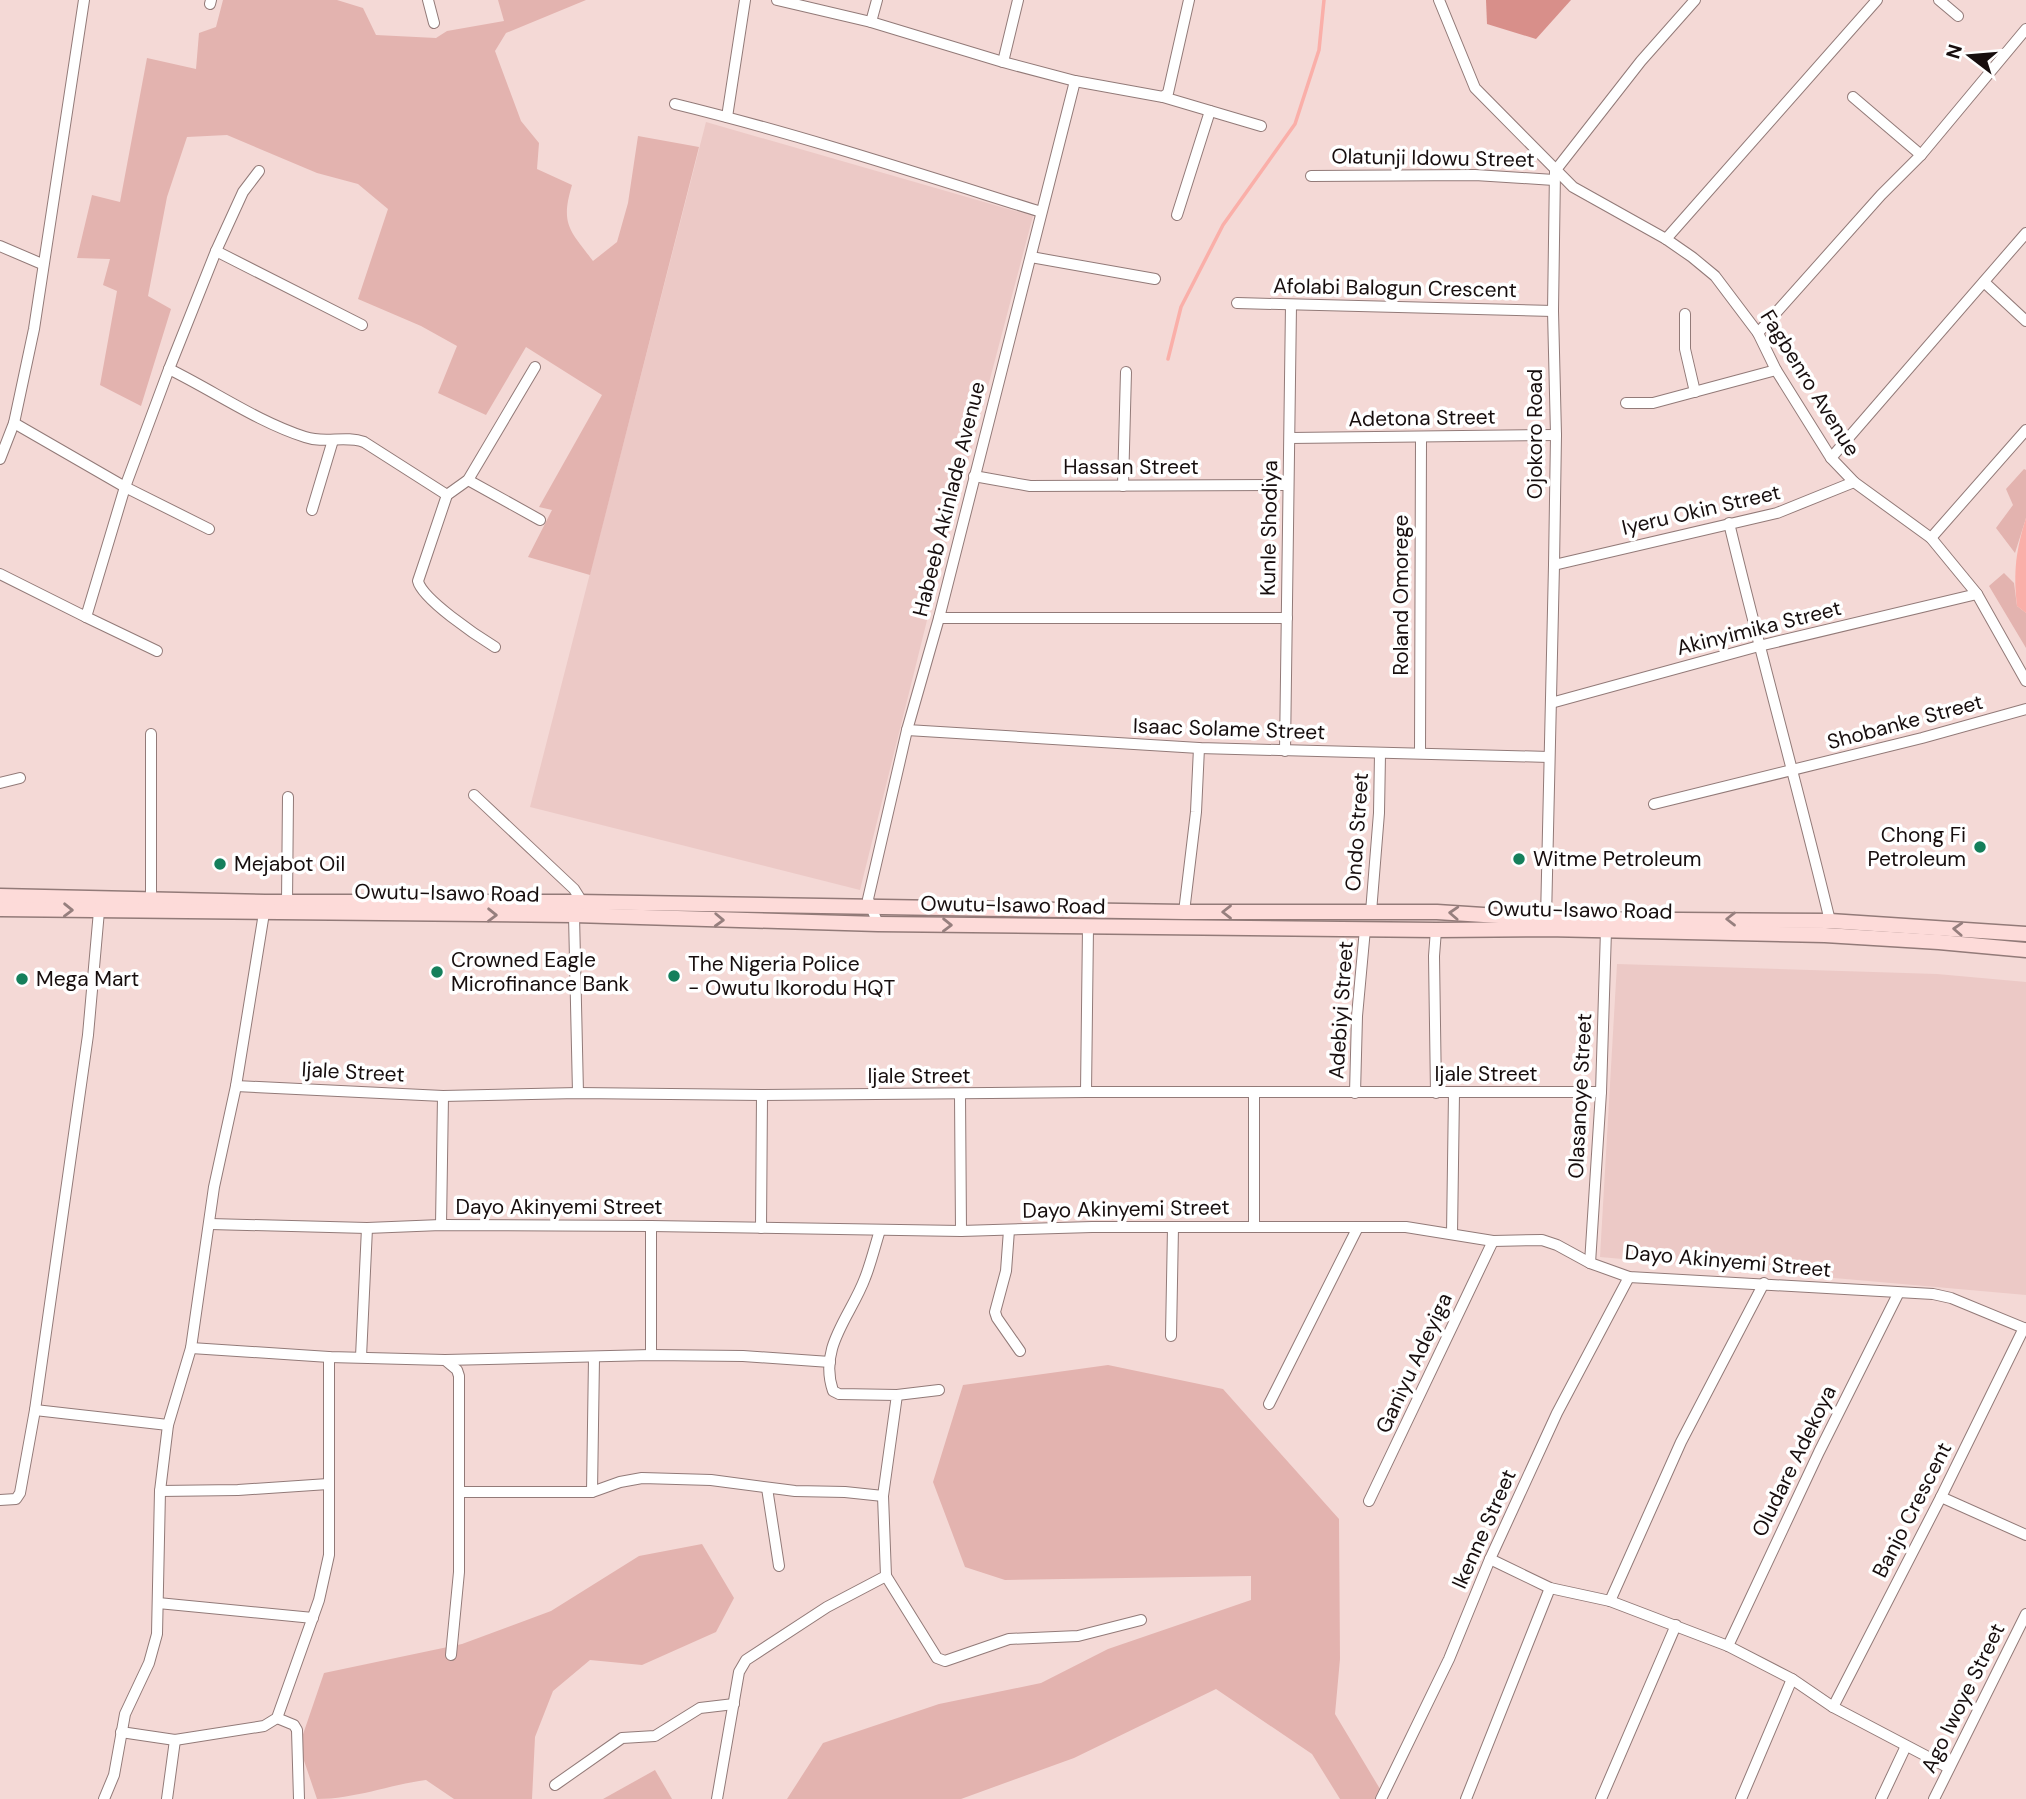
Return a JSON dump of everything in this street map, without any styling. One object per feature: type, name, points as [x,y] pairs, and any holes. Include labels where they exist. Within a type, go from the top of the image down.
[{"type":"street","points":[[0,459],[14,423],[34,329],[84,0]]},
{"type":"street","points":[[428,0],[434,23]]},
{"type":"street","points":[[727,117],[745,0]]},
{"type":"street","points":[[777,0],[871,22],[1075,81],[1163,97],[1261,126]]},
{"type":"street","points":[[871,22],[877,0]]},
{"type":"street","points":[[1003,62],[1018,0]]},
{"type":"street","points":[[1163,97],[1168,93],[1189,0]]},
{"type":"street","name":"Fagbenro Avenue","points":[[1439,0],[1475,88],[1555,176],[1582,194],[1666,240],[1715,276],[1758,333],[1776,370],[1831,458],[1854,482],[1931,538],[1977,594],[2026,681]]},
{"type":"street","points":[[1555,176],[1641,61],[1695,0]]},
{"type":"street","points":[[1666,240],[1877,0]]},
{"type":"street","points":[[1939,0],[1958,16]]},
{"type":"street","points":[[1758,333],[1881,195],[1921,155],[2026,29]]},
{"type":"street","name":"Habeeb Akinlade Avenue","points":[[878,924],[867,899],[907,730],[939,618],[1075,81]]},
{"type":"street","points":[[1853,97],[1921,155]]},
{"type":"street","points":[[675,104],[885,163],[1041,212]]},
{"type":"street","points":[[1177,215],[1210,111]]},
{"type":"street","points":[[86,617],[125,487],[169,369],[216,251],[243,192],[259,171]]},
{"type":"street","name":"Olatunji Idowu Street","points":[[1311,176],[1555,176]]},
{"type":"street","name":"Ojokoro Road","points":[[1546,919],[1556,435],[1553,311],[1555,176]]},
{"type":"street","points":[[1831,458],[2026,233]]},
{"type":"street","points":[[0,246],[42,264]]},
{"type":"street","points":[[216,251],[362,325]]},
{"type":"street","points":[[1031,257],[1155,279]]},
{"type":"street","points":[[1984,282],[2026,321]]},
{"type":"street","name":"Afolabi Balogun Crescent","points":[[1237,303],[1553,311]]},
{"type":"street","name":"Kunle Shodiya","points":[[1285,751],[1291,305]]},
{"type":"street","points":[[1685,314],[1685,349],[1695,392]]},
{"type":"street","points":[[495,647],[463,627],[419,586],[418,581],[447,495],[468,480],[535,367]]},
{"type":"street","points":[[169,369],[286,431],[320,441],[356,439],[364,442],[447,495]]},
{"type":"street","points":[[1626,402],[1653,403],[1776,370]]},
{"type":"street","points":[[1123,486],[1126,372]]},
{"type":"street","points":[[14,423],[125,487],[209,529]]},
{"type":"street","points":[[1931,538],[2026,430]]},
{"type":"street","name":"Adetona Street","points":[[1290,438],[1556,435]]},
{"type":"street","name":"Roland Omorege","points":[[1420,753],[1421,438]]},
{"type":"street","points":[[312,510],[333,440]]},
{"type":"street","name":"Hassan Street","points":[[974,476],[1030,486],[1288,485]]},
{"type":"street","points":[[468,480],[540,520]]},
{"type":"street","name":"Iyeru Okin Street","points":[[1554,565],[1791,509],[1854,482]]},
{"type":"street","points":[[1729,523],[1830,921]]},
{"type":"street","points":[[0,574],[157,652]]},
{"type":"street","name":"Akinyimika Street","points":[[1551,703],[1759,646],[1977,594]]},
{"type":"street","points":[[939,618],[1287,618]]},
{"type":"street","name":"Shobanke Street","points":[[1654,804],[1794,771],[2026,709]]},
{"type":"street","name":"Isaac Solame Street","points":[[907,730],[1199,748],[1549,757]]},
{"type":"street","points":[[151,734],[151,899]]},
{"type":"street","points":[[1184,912],[1196,812],[1199,748]]},
{"type":"street","name":"Ondo Street","points":[[1371,912],[1379,813],[1380,754]]},
{"type":"street","points":[[0,783],[20,778]]},
{"type":"street","points":[[474,795],[574,889],[579,897],[575,909],[578,1093]]},
{"type":"street","points":[[287,902],[288,797]]},
{"type":"street","name":"Owutu-Isawo Road","points":[[0,896],[575,909],[878,924],[1825,934],[2026,950]]},
{"type":"street","name":"Owutu-Isawo Road","points":[[0,909],[264,913],[871,907],[1184,912],[1437,912],[1546,919],[1830,921],[2026,934]]},
{"type":"street","points":[[0,1500],[16,1499],[20,1493],[35,1409],[88,1035],[99,911]]},
{"type":"street","points":[[104,1799],[114,1775],[121,1732],[130,1700],[153,1650],[157,1634],[160,1491],[168,1425],[191,1348],[218,1167],[236,1086],[264,913]]},
{"type":"street","points":[[1086,1092],[1088,927]]},
{"type":"street","name":"Adebiyi Street","points":[[1355,1093],[1357,1016],[1365,929]]},
{"type":"street","points":[[1436,930],[1436,1093]]},
{"type":"street","name":"Olasanoye Street","points":[[1590,1263],[1601,1092],[1606,930]]},
{"type":"street","name":"Ijale Street","points":[[236,1086],[443,1096],[578,1093],[961,1095],[1086,1092],[1601,1092]]},
{"type":"street","points":[[1254,1092],[1254,1227]]},
{"type":"street","points":[[1452,1234],[1454,1093]]},
{"type":"street","points":[[761,1095],[761,1228]]},
{"type":"street","points":[[961,1095],[961,1231]]},
{"type":"street","points":[[441,1226],[443,1096]]},
{"type":"street","name":"Dayo Akinyemi Street","points":[[210,1224],[367,1228],[651,1226],[961,1231],[1173,1227],[1418,1227],[1493,1241],[1542,1240],[1590,1263],[1629,1277],[1933,1294],[1951,1298],[2025,1329]]},
{"type":"street","points":[[651,1226],[651,1355]]},
{"type":"street","points":[[1171,1336],[1173,1227]]},
{"type":"street","points":[[1269,1404],[1358,1227]]},
{"type":"street","points":[[361,1357],[367,1228]]},
{"type":"street","points":[[880,1230],[866,1278],[835,1335],[830,1362],[833,1391],[839,1394],[897,1395],[939,1390]]},
{"type":"street","points":[[1009,1230],[1006,1271],[995,1312],[1020,1351]]},
{"type":"street","name":"Ganiyu Adeyiga","points":[[1369,1501],[1493,1241]]},
{"type":"street","name":"Ikenne Street","points":[[1381,1799],[1449,1659],[1490,1559],[1557,1413],[1629,1277]]},
{"type":"street","points":[[1610,1601],[1681,1442],[1764,1283]]},
{"type":"street","name":"Oludare Adekoya","points":[[1728,1646],[1819,1452],[1898,1294]]},
{"type":"street","name":"Banjo Crescent","points":[[1833,1707],[2025,1329]]},
{"type":"street","points":[[191,1348],[329,1357],[445,1360],[651,1355],[743,1356],[830,1362]]},
{"type":"street","points":[[121,1732],[176,1740],[264,1726],[277,1718],[326,1578],[329,1555],[329,1357]]},
{"type":"street","points":[[592,1492],[594,1358]]},
{"type":"street","points":[[445,1360],[457,1370],[459,1377],[460,1572],[451,1656]]},
{"type":"street","points":[[897,1395],[883,1496],[886,1576],[937,1658],[945,1661],[1009,1639],[1078,1636],[1142,1620]]},
{"type":"street","points":[[35,1409],[168,1425]]},
{"type":"street","points":[[461,1492],[592,1492],[642,1478],[711,1480],[767,1488],[883,1496]]},
{"type":"street","points":[[160,1491],[238,1490],[328,1483]]},
{"type":"street","points":[[767,1488],[779,1566]]},
{"type":"street","points":[[1941,1497],[2026,1535]]},
{"type":"street","points":[[1490,1559],[1550,1588],[1610,1601],[1728,1646],[1792,1679],[1833,1707],[1949,1768]]},
{"type":"street","points":[[717,1799],[739,1672],[746,1660],[827,1607],[886,1576]]},
{"type":"street","points":[[1466,1799],[1550,1588]]},
{"type":"street","points":[[158,1603],[313,1618]]},
{"type":"street","name":"Ago Iwoye Street","points":[[1934,1799],[2026,1614]]},
{"type":"street","points":[[1601,1799],[1676,1625]]},
{"type":"street","points":[[1741,1799],[1792,1679]]},
{"type":"street","points":[[555,1786],[622,1738],[655,1736],[700,1708],[734,1704]]},
{"type":"street","points":[[277,1718],[294,1725],[297,1730],[299,1799]]},
{"type":"street","points":[[167,1799],[176,1740]]},
{"type":"street","points":[[1881,1799],[1906,1746]]},
{"type":"shaded area","points":[[223,0],[337,0],[363,8],[376,35],[436,38],[447,31],[504,21],[498,0],[586,0],[506,33],[495,51],[521,121],[539,143],[537,169],[572,185],[567,209],[569,226],[593,261],[617,242],[628,203],[638,136],[699,147],[590,575],[528,557],[552,510],[539,507],[602,395],[526,347],[486,415],[438,393],[457,346],[421,326],[358,299],[388,209],[358,184],[317,173],[227,135],[187,137],[167,197],[148,296],[171,309],[141,406],[100,385],[117,291],[103,285],[110,259],[77,258],[92,195],[120,202],[147,58],[196,69],[199,33],[216,27]]},
{"type":"shaded area","points":[[1486,0],[1571,0],[1536,39],[1487,24]]},
{"type":"shaded area","points":[[706,122],[1033,216],[938,576],[860,890],[530,807]]},
{"type":"shaded area","points":[[2024,469],[2026,518],[2015,553],[1996,528],[2013,505],[2006,489]]},
{"type":"shaded area","points":[[2026,518],[2026,613],[2017,606],[2015,572]]},
{"type":"shaded area","points":[[2004,573],[2014,583],[2017,606],[2026,613],[2026,648],[1989,586]]},
{"type":"shaded area","points":[[1617,964],[1937,974],[2026,982],[2026,1295],[1600,1257]]},
{"type":"shaded area","points":[[1108,1365],[1223,1389],[1339,1519],[1340,1659],[1335,1714],[1386,1799],[1340,1799],[1312,1754],[1216,1689],[1074,1758],[961,1799],[787,1799],[823,1743],[939,1704],[1041,1683],[1108,1649],[1251,1600],[1251,1576],[1005,1580],[965,1567],[933,1482],[963,1385]]},
{"type":"shaded area","points":[[702,1544],[734,1598],[716,1632],[642,1665],[590,1660],[553,1691],[535,1737],[532,1799],[454,1799],[426,1780],[344,1797],[317,1799],[299,1746],[324,1673],[462,1644],[551,1611],[639,1556]]},
{"type":"shaded area","points":[[655,1770],[672,1799],[603,1799]]},
{"type":"waterway","points":[[1168,359],[1181,307],[1223,225],[1295,124],[1319,50],[1324,0]]},
{"type":"place","name":"Chong Fi Petroleum","points":[[1980,847]]},
{"type":"place","name":"Witme Petroleum","points":[[1519,859]]},
{"type":"place","name":"Mejabot Oil","points":[[220,864]]},
{"type":"place","name":"Crowned Eagle Microfinance Bank","points":[[437,972]]},
{"type":"place","name":"The Nigeria Police - Owutu Ikorodu HQT","points":[[674,976]]},
{"type":"place","name":"Mega Mart","points":[[22,979]]}]
